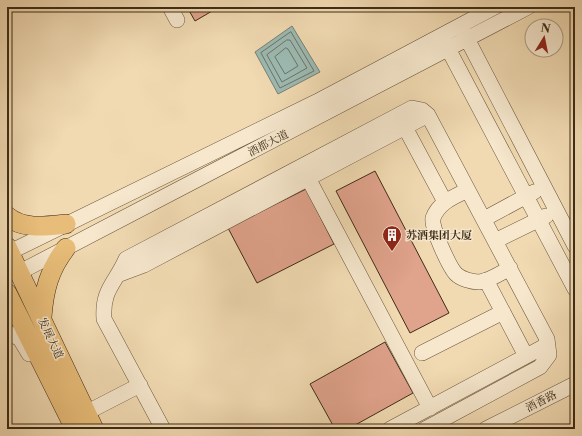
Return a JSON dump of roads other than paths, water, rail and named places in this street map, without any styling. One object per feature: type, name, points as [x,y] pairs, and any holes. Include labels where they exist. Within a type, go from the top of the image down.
[{"type":"main road","points":[[7,216],[24,224],[40,227],[66,224]]},
{"type":"main road","points":[[42,319],[44,295],[48,277],[55,262],[66,248]]},
{"type":"main road","name":"发展大道","points":[[8,251],[13,275],[42,319],[78,424]]},
{"type":"main road","name":"发展大道","points":[[7,293],[12,322],[78,424]]},
{"type":"street","name":"酒都大道","points":[[13,275],[66,248],[445,42],[460,25],[496,7]]},
{"type":"street","name":"酒都大道","points":[[8,251],[316,102],[445,42],[468,39],[528,7]]},
{"type":"street","points":[[460,25],[575,246]]},
{"type":"street","points":[[445,42],[575,289]]},
{"type":"street","points":[[120,274],[144,265],[308,178],[402,121],[412,108],[422,110],[428,115],[484,219],[547,339],[550,348],[549,355],[540,367],[425,429]]},
{"type":"street","points":[[402,121],[445,202]]},
{"type":"street","points":[[162,429],[104,319],[103,304],[106,294],[120,274],[126,259],[402,121]]},
{"type":"street","points":[[308,178],[430,408]]},
{"type":"street","points":[[484,219],[544,186]]},
{"type":"street","points":[[468,190],[445,202],[437,209],[432,220],[433,227],[455,273],[468,280],[479,282],[510,268]]},
{"type":"street","points":[[495,241],[556,211]]},
{"type":"street","points":[[486,280],[526,356]]},
{"type":"street","points":[[422,353],[503,312]]},
{"type":"street","points":[[390,429],[545,346],[547,339]]},
{"type":"street","name":"酒香路","points":[[486,429],[575,384]]},
{"type":"street","points":[[78,424],[140,386]]},
{"type":"water","points":[[292,26],[320,72],[278,94],[255,52]]},
{"type":"place","name":"苏酒集团大厦","points":[[392,252]]}]
